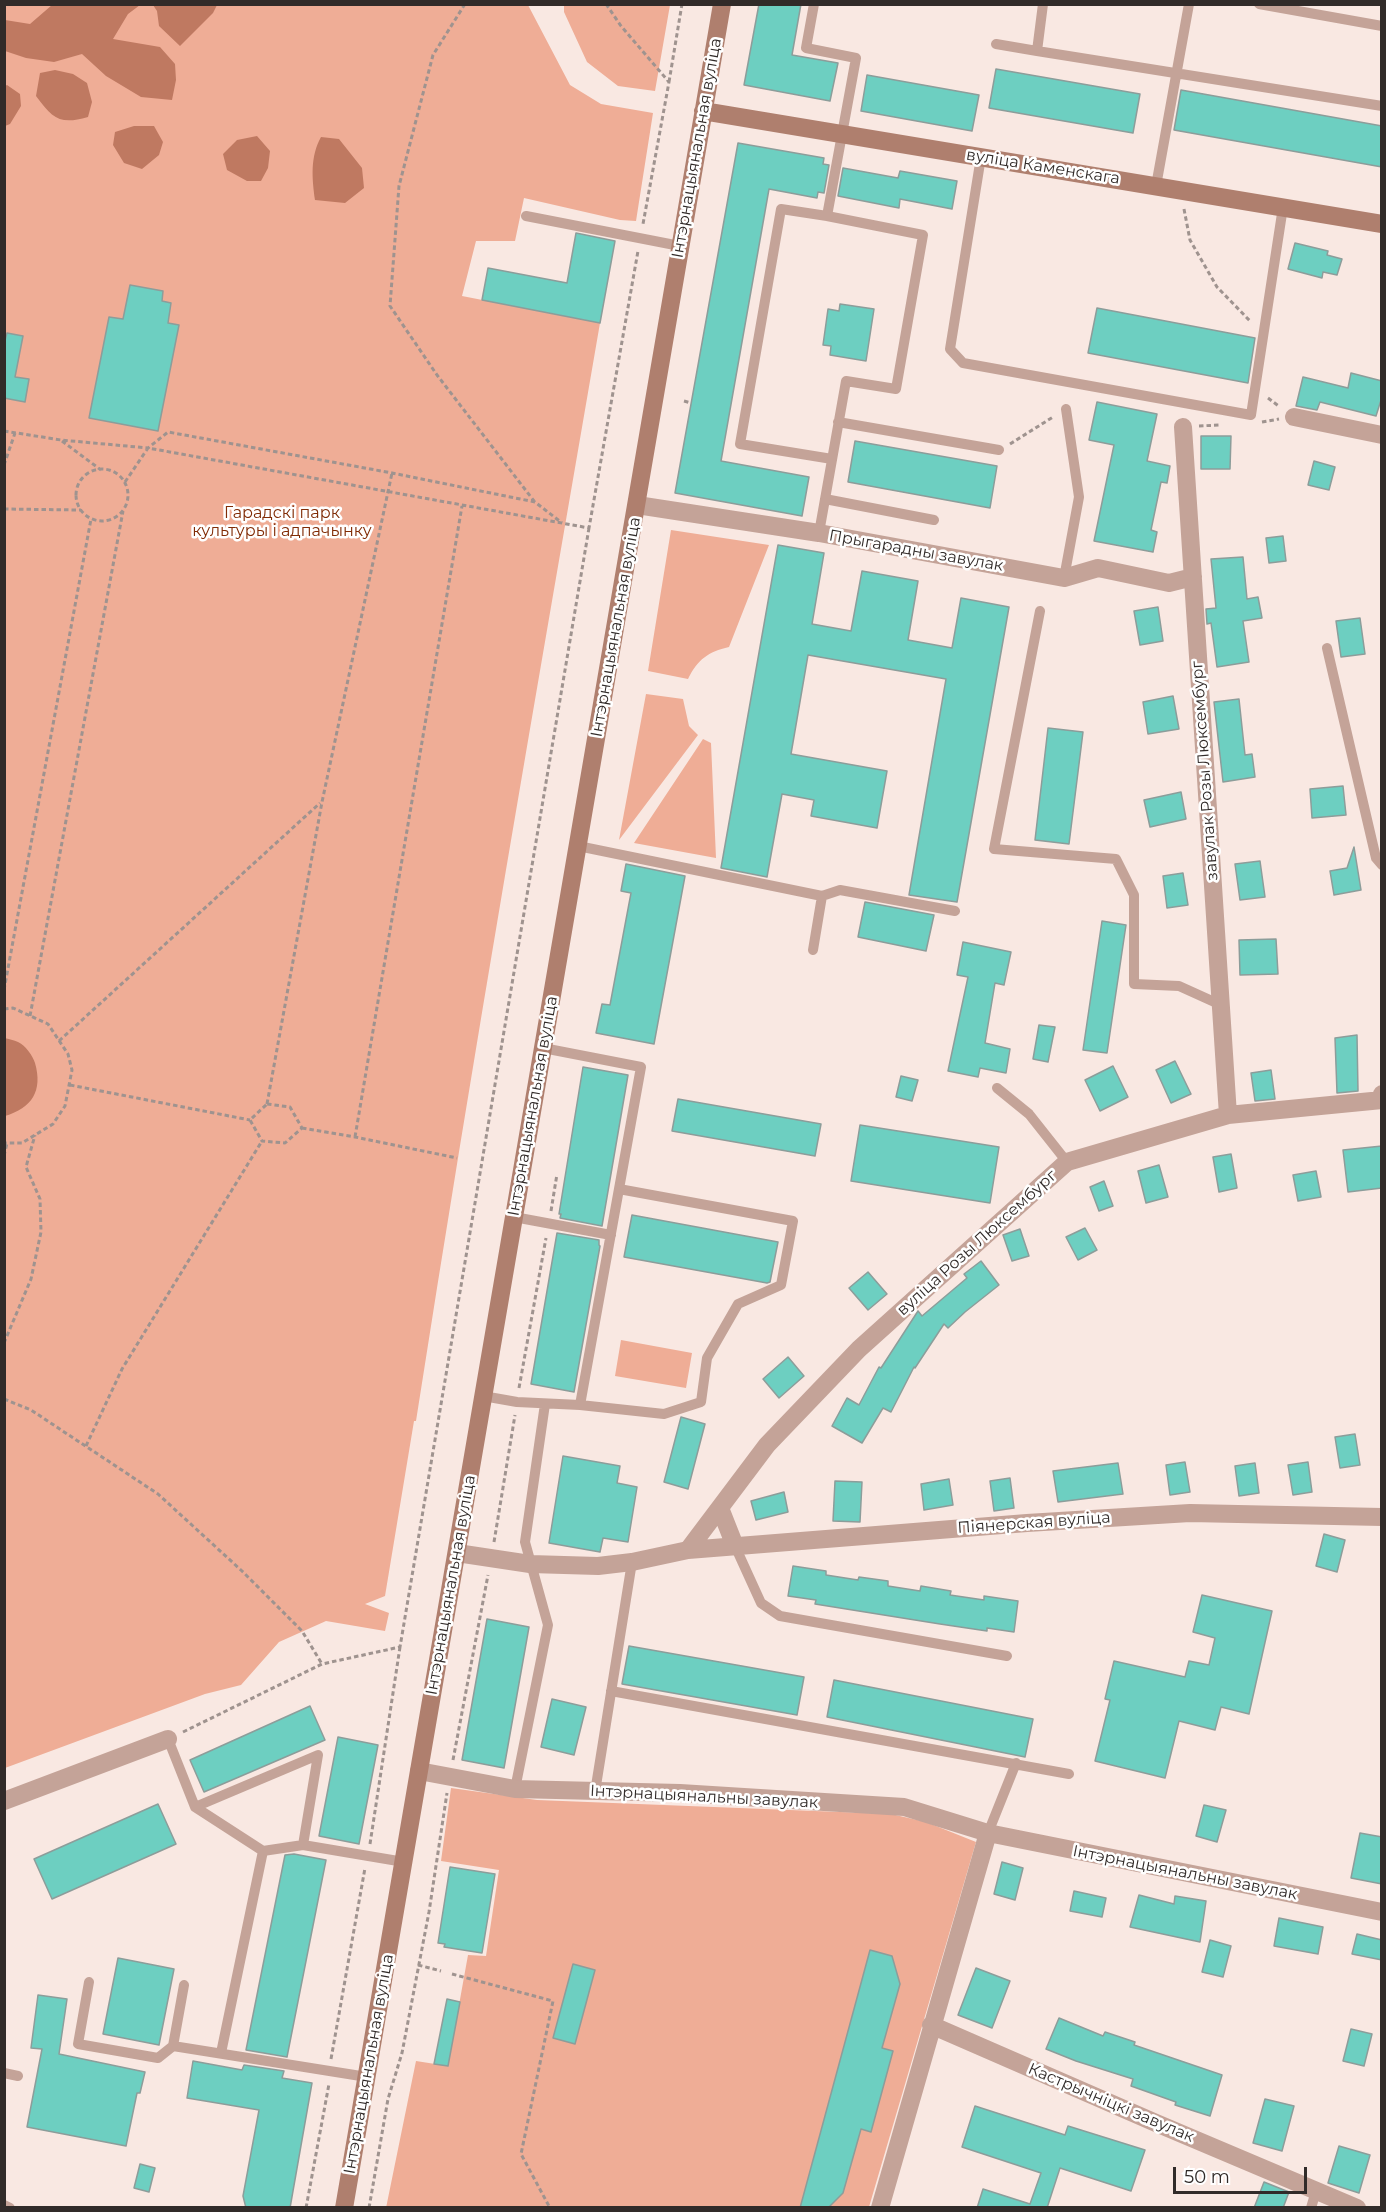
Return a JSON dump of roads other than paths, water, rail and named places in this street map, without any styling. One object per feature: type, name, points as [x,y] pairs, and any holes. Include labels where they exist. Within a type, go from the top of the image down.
[{"type":"main road","name":"Інтэрнацыянальная вуліца","points":[[344,2208],[722,4]]},
{"type":"main road","name":"вуліца Каменскага","points":[[704,111],[1382,224]]},
{"type":"street","points":[[1294,417],[1382,435]]},
{"type":"street","name":"завулак Розы Люксембург","points":[[1183,427],[1228,1114]]},
{"type":"street","name":"Прыгарадны завулак","points":[[637,505],[819,533],[1064,578],[1098,568],[1169,583],[1193,577]]},
{"type":"street","points":[[1382,1094],[1382,1100]]},
{"type":"street","name":"вуліца Розы Люксембург","points":[[688,1550],[767,1445],[859,1349],[1066,1162],[1228,1114],[1382,1100]]},
{"type":"street","points":[[720,1508],[735,1546]]},
{"type":"street","name":"Піянерская вуліца","points":[[457,1553],[530,1564],[598,1566],[632,1562],[688,1550],[1027,1523],[1190,1513],[1382,1517]]},
{"type":"street","points":[[4,1801],[168,1739]]},
{"type":"street","name":"Інтэрнацыянальны завулак","points":[[419,1772],[515,1790],[680,1793],[904,1807],[988,1833],[1382,1912]]},
{"type":"street","points":[[880,2208],[988,1833]]},
{"type":"street","name":"Кастрычніцкі завулак","points":[[931,2025],[1314,2199],[1358,2208]]},
{"type":"lane","points":[[814,4],[806,48],[856,58],[827,216]]},
{"type":"lane","points":[[1037,51],[1043,4]]},
{"type":"lane","points":[[1156,186],[1189,4]]},
{"type":"lane","points":[[1259,4],[1382,26]]},
{"type":"lane","points":[[996,45],[1382,106]]},
{"type":"lane","points":[[981,157],[950,350],[963,363],[1251,415],[1284,207]]},
{"type":"lane","points":[[819,533],[846,381],[896,389],[923,235],[781,209],[740,444],[832,459]]},
{"type":"lane","points":[[526,216],[680,246]]},
{"type":"lane","points":[[1064,578],[1078,497],[1066,409]]},
{"type":"lane","points":[[838,422],[999,450]]},
{"type":"lane","points":[[825,499],[934,520]]},
{"type":"lane","points":[[1040,611],[994,849],[1116,859],[1134,895],[1134,984],[1179,986],[1221,1005]]},
{"type":"lane","points":[[1327,648],[1376,858],[1382,865]]},
{"type":"lane","points":[[578,846],[822,896],[840,890],[955,911]]},
{"type":"lane","points":[[813,950],[822,896]]},
{"type":"lane","points":[[543,1048],[641,1067],[580,1405]]},
{"type":"lane","points":[[997,1088],[1029,1114],[1066,1162]]},
{"type":"lane","points":[[483,1396],[517,1402],[580,1405],[664,1414],[702,1402],[708,1358],[738,1304],[781,1285],[793,1221],[619,1189]]},
{"type":"lane","points":[[514,1218],[611,1235]]},
{"type":"lane","points":[[515,1790],[548,1624],[525,1542],[545,1404]]},
{"type":"lane","points":[[735,1546],[761,1603],[780,1616],[1007,1656]]},
{"type":"lane","points":[[595,1792],[632,1562]]},
{"type":"lane","points":[[611,1691],[1069,1774]]},
{"type":"lane","points":[[168,1739],[195,1807],[263,1851],[303,1845],[404,1862]]},
{"type":"lane","points":[[195,1807],[318,1755],[303,1845]]},
{"type":"lane","points":[[988,1833],[1016,1763]]},
{"type":"lane","points":[[221,2053],[263,1851]]},
{"type":"lane","points":[[89,1982],[78,2044],[158,2058],[173,2046],[184,1985]]},
{"type":"lane","points":[[173,2046],[367,2077]]},
{"type":"lane","points":[[4,2073],[18,2076]]},
{"type":"lane","points":[[4,2205],[10,2208]]},
{"type":"park label","name":"Гарадскі парк культуры і адпачынку","points":[[282,522]]}]
